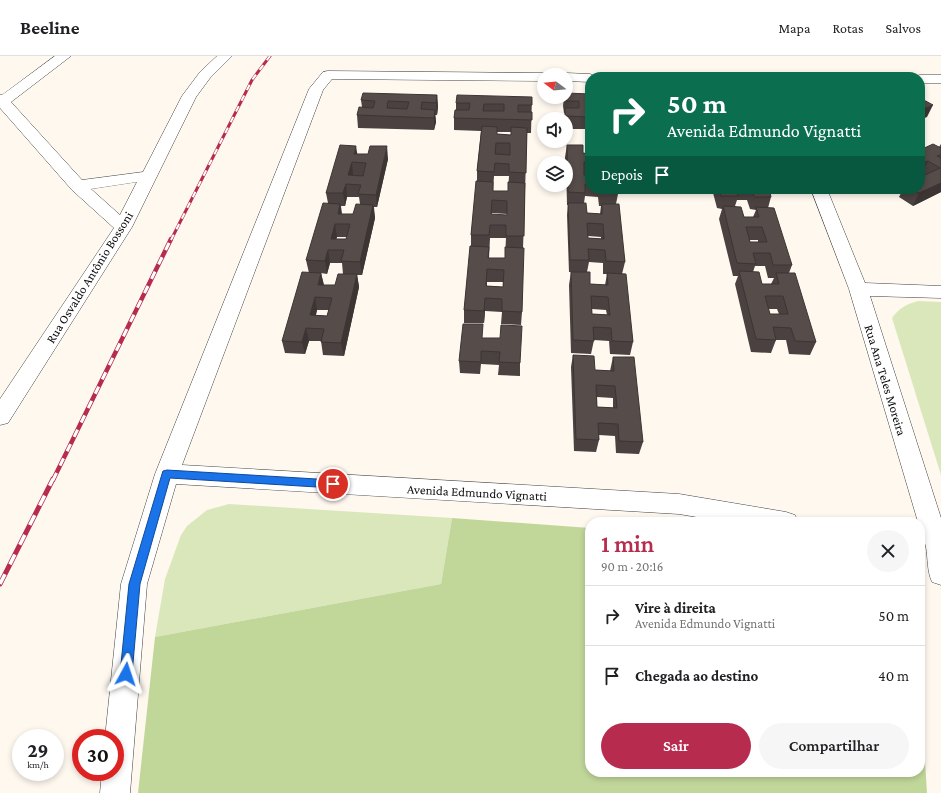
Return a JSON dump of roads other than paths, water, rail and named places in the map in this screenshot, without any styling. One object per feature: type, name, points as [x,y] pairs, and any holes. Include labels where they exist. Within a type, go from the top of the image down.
[{"type":"street","points":[[64,56],[1,100],[78,186],[123,227]]},
{"type":"street","name":"Rua Osvaldo Antônio Bossoni","points":[[0,417],[123,227],[189,96],[206,75],[225,56]]},
{"type":"street","points":[[115,793],[134,584],[167,474],[316,89],[328,75],[537,77]]},
{"type":"street","points":[[573,77],[585,78]]},
{"type":"street","points":[[925,79],[941,78]]},
{"type":"street","points":[[78,186],[148,176]]},
{"type":"street","name":"Rua Ana Teles Moreira","points":[[821,194],[858,289],[925,517]]},
{"type":"street","points":[[858,289],[941,292]]},
{"type":"street","name":"Avenida Edmundo Vignatti","points":[[167,474],[679,504],[756,517]]},
{"type":"street","name":"Rua Ana Teles Moreira","points":[[925,519],[941,574]]},
{"type":"railway","points":[[171,240],[252,80],[270,56]]},
{"type":"railway","points":[[53,480],[171,239]]},
{"type":"railway","points":[[0,584],[53,479]]}]
